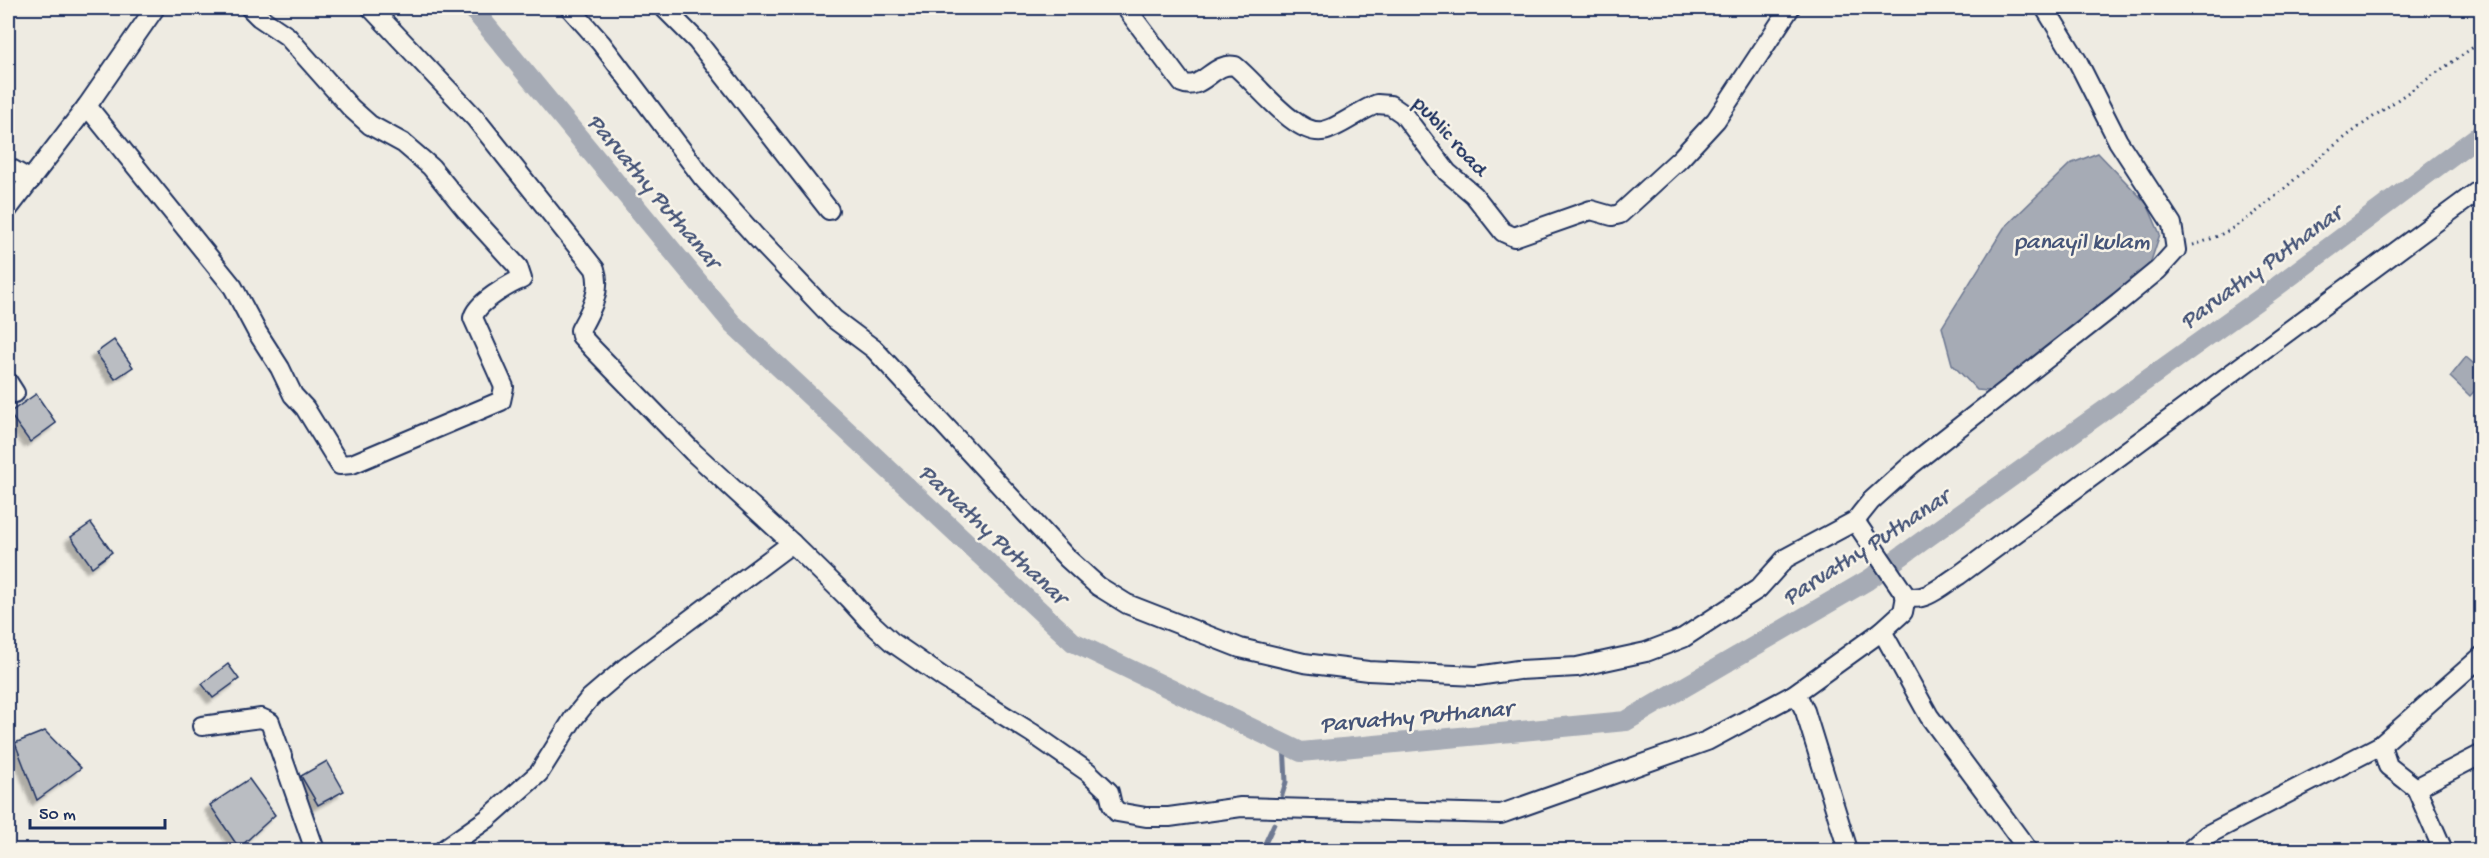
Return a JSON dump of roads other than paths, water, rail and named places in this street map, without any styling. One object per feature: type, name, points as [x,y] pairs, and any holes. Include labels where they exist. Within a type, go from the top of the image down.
[{"type":"street","points":[[8,209],[87,106],[155,8]]},
{"type":"street","points":[[87,106],[233,287],[293,395],[305,408],[340,465],[352,464],[501,401],[504,387],[487,343],[473,318],[477,309],[510,284],[522,279],[518,267],[466,210],[431,167],[403,143],[370,125],[351,108],[288,36],[259,17],[250,8]]},
{"type":"street","points":[[371,8],[475,118],[595,269],[597,295],[580,330],[581,336],[693,452],[792,543],[867,620],[892,642],[1088,772],[1109,792],[1112,805],[1117,812],[1146,817],[1169,817],[1242,807],[1501,814],[1707,741],[1793,695],[1882,631],[1903,612],[1906,595]]},
{"type":"street","points":[[570,8],[601,43],[704,177],[755,236],[834,319],[882,357],[1067,558],[1098,586],[1127,604],[1240,648],[1304,663],[1368,671],[1477,676],[1518,670],[1577,667],[1646,652],[1683,638],[1758,588],[1786,558],[1859,528],[1871,501],[1904,472],[2158,270],[2176,250],[2172,224],[2118,141],[2078,62],[2045,8]]},
{"type":"street","points":[[664,8],[705,50],[829,210]]},
{"type":"street","name":"public road","points":[[1126,8],[1182,83],[1196,84],[1224,65],[1235,66],[1295,122],[1308,130],[1325,130],[1377,104],[1394,106],[1405,116],[1447,172],[1474,195],[1503,232],[1514,237],[1591,210],[1612,216],[1620,214],[1699,140],[1716,120],[1790,8]]},
{"type":"street","points":[[8,167],[31,180]]},
{"type":"street","points":[[1859,528],[1906,595],[1916,598],[1926,596],[1959,575],[2481,188]]},
{"type":"street","points":[[443,850],[487,819],[539,773],[573,719],[590,698],[663,638],[792,543]]},
{"type":"street","points":[[1882,631],[1929,716],[2028,850]]},
{"type":"street","points":[[2190,850],[2207,835],[2381,745],[2481,656]]},
{"type":"street","points":[[1793,695],[1800,701],[1805,711],[1848,850]]},
{"type":"street","points":[[202,726],[261,717],[270,722],[315,850]]},
{"type":"street","points":[[2381,745],[2388,766],[2416,788],[2443,850]]},
{"type":"street","points":[[2416,788],[2481,754]]},
{"type":"water","name":"panayil kulam","points":[[2098,153],[2147,204],[2160,234],[2150,264],[2002,392],[1977,390],[1952,364],[1942,327],[2004,228],[2070,164]]},
{"type":"water","points":[[2466,357],[2481,370],[2481,384],[2470,396],[2450,377]]},
{"type":"waterway","name":"Parvathy Puthanar","points":[[472,8],[732,323],[1073,642],[1301,752],[1626,721],[1868,580],[2272,290],[2482,133]]},
{"type":"waterway","points":[[1282,795],[1286,782],[1284,743]]},
{"type":"waterway","points":[[1262,850],[1274,824]]}]
